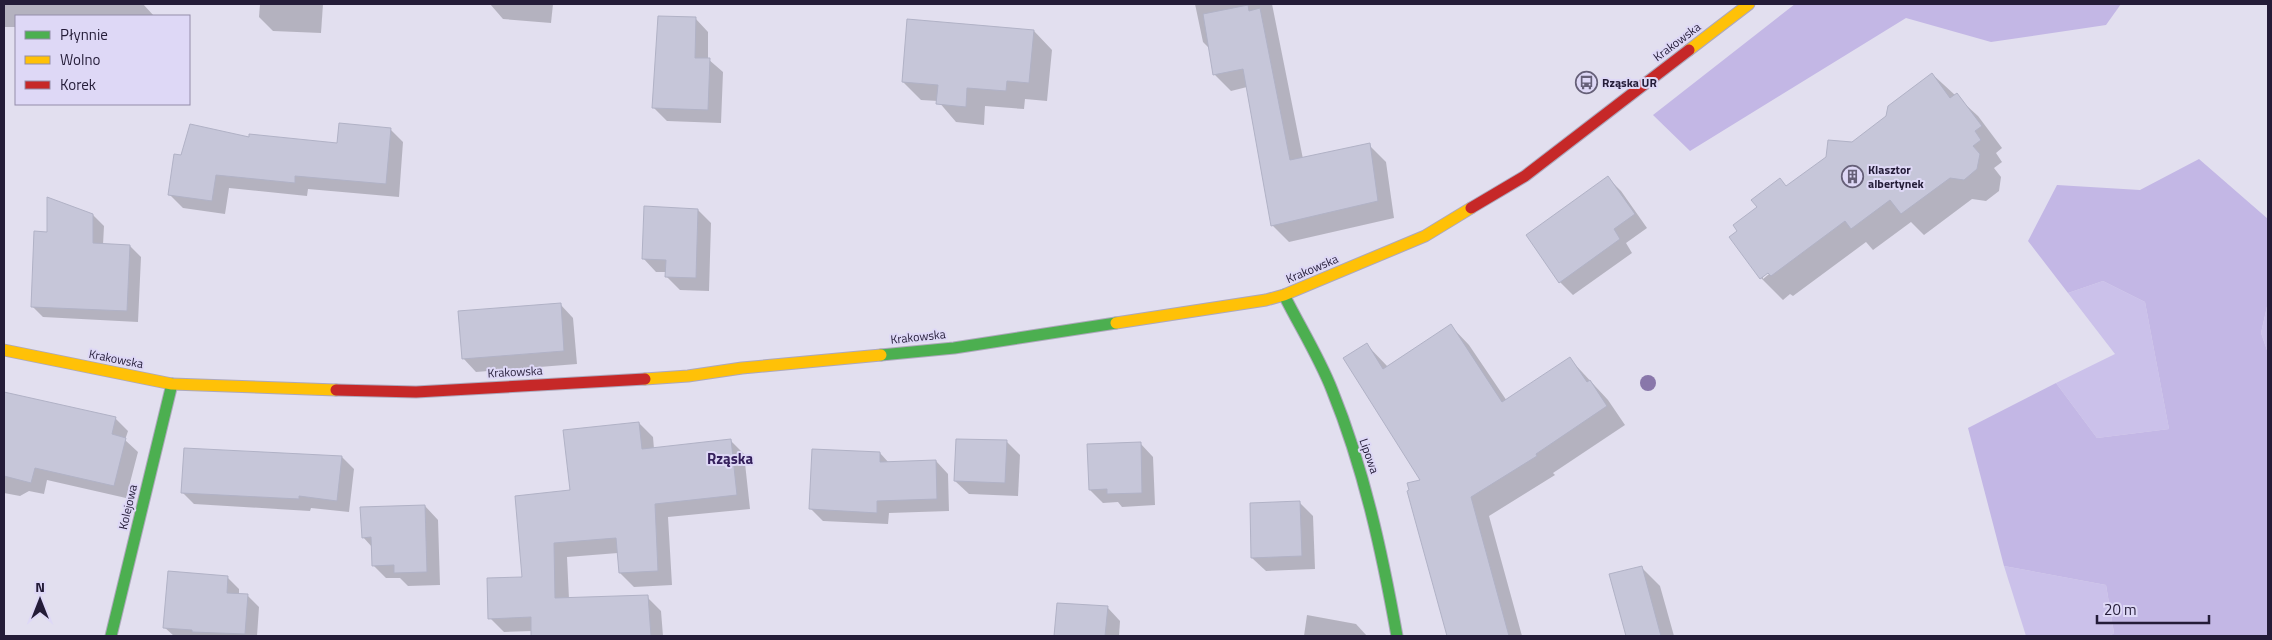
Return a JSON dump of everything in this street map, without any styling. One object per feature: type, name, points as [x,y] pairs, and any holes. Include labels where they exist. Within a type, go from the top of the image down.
[{"type":"street","name":"Krakowska","points":[[4,350],[172,384],[270,390],[416,392],[688,376],[742,368],[954,348],[1266,300],[1284,295],[1425,236],[1525,176],[1749,4]]},
{"type":"street","name":"Lipowa","points":[[1284,295],[1332,390],[1365,487],[1383,557],[1398,636]]},
{"type":"street","name":"Kolejowa","points":[[111,636],[172,384]]},
{"type":"shaded area","points":[[1795,4],[2121,4],[2106,25],[1991,42],[1906,18],[1690,151],[1653,115]]},
{"type":"shaded area","points":[[2199,159],[2268,219],[2268,302],[2261,333],[2268,353],[2268,636],[2110,636],[2114,633],[2106,585],[2004,566],[1968,428],[2056,383],[2097,438],[2169,429],[2145,302],[2103,281],[2068,293],[2028,241],[2057,185],[2140,190]]},
{"type":"shaded area","points":[[2103,281],[2145,302],[2169,429],[2097,438],[2056,383],[2115,354],[2068,293]]},
{"type":"shaded area","points":[[2268,302],[2268,353],[2261,333]]},
{"type":"shaded area","points":[[2004,566],[2106,585],[2114,633],[2110,636],[2026,636]]},
{"type":"building","points":[[1248,5],[1249,11],[1260,8],[1290,160],[1370,143],[1378,201],[1271,226],[1243,69],[1213,75],[1203,14]]},
{"type":"building","points":[[658,16],[696,17],[695,58],[710,58],[708,110],[652,108]]},
{"type":"building","points":[[907,19],[1034,30],[1029,83],[1007,81],[1006,91],[967,88],[966,107],[936,104],[938,85],[902,82]]},
{"type":"building","name":"Klasztor albertynek","points":[[1932,73],[1950,98],[1957,93],[1982,126],[1975,131],[1981,140],[1973,146],[1980,154],[1977,169],[1964,180],[1950,178],[1901,214],[1890,200],[1851,229],[1845,221],[1771,276],[1768,273],[1760,279],[1729,237],[1737,231],[1733,225],[1757,207],[1751,200],[1780,178],[1786,186],[1826,157],[1828,140],[1852,142],[1886,116],[1888,106]]},
{"type":"building","points":[[339,123],[391,128],[386,184],[295,176],[295,183],[216,175],[212,201],[168,195],[174,154],[181,155],[190,124],[249,137],[249,134],[337,143]]},
{"type":"building","points":[[1608,176],[1635,214],[1614,229],[1620,239],[1559,283],[1526,235]]},
{"type":"building","points":[[47,197],[93,214],[93,243],[130,245],[127,311],[31,307],[34,231],[47,232]]},
{"type":"building","points":[[644,206],[698,209],[696,278],[665,277],[666,260],[642,259]]},
{"type":"building","points":[[561,303],[564,351],[462,359],[458,311]]},
{"type":"building","points":[[1451,324],[1502,402],[1570,357],[1587,382],[1590,380],[1607,406],[1536,454],[1537,456],[1471,497],[1509,636],[1447,636],[1407,491],[1409,490],[1407,483],[1420,480],[1343,358],[1367,343],[1383,369]]},
{"type":"building","points":[[4,392],[116,417],[112,434],[126,438],[114,486],[35,468],[31,483],[4,476]]},
{"type":"building","points":[[639,422],[642,449],[731,439],[737,495],[655,504],[658,571],[619,573],[616,538],[554,543],[555,598],[648,595],[651,636],[531,636],[531,617],[488,619],[487,578],[522,577],[515,496],[570,490],[563,430]]},
{"type":"building","points":[[956,439],[1007,440],[1005,483],[954,481]]},
{"type":"building","points":[[1141,442],[1142,493],[1107,494],[1107,489],[1089,490],[1087,444]]},
{"type":"building","points":[[184,448],[342,456],[337,501],[299,496],[299,499],[181,493]]},
{"type":"building","points":[[812,449],[880,452],[880,462],[936,460],[937,499],[877,501],[877,513],[809,509]]},
{"type":"building","points":[[1300,501],[1302,556],[1251,558],[1250,503]]},
{"type":"building","points":[[425,505],[427,572],[394,573],[394,565],[372,566],[371,537],[362,538],[360,507]]},
{"type":"building","points":[[1642,566],[1661,636],[1626,636],[1609,574]]},
{"type":"building","points":[[168,571],[228,576],[227,593],[248,594],[245,634],[192,632],[192,630],[163,628]]},
{"type":"building","points":[[1057,603],[1108,606],[1105,636],[1054,636]]},
{"type":"traffic: fast","points":[[1284,295],[1327,378],[1354,450],[1371,511],[1397,636]]},
{"type":"traffic: fast","points":[[881,355],[954,348],[1116,323]]},
{"type":"traffic: fast","points":[[111,636],[172,384]]},
{"type":"traffic: slow","points":[[1689,50],[1749,4]]},
{"type":"traffic: slow","points":[[1116,323],[1266,300],[1284,295],[1425,236],[1471,208]]},
{"type":"traffic: slow","points":[[4,350],[172,384],[336,390]]},
{"type":"traffic: slow","points":[[645,379],[881,355]]},
{"type":"traffic: jam","points":[[1471,208],[1525,176],[1689,50]]},
{"type":"traffic: jam","points":[[336,390],[416,392],[645,379]]},
{"type":"place","name":"Rząska UR","points":[[1586,83]]},
{"type":"place","name":"Klasztor albertynek","points":[[1852,177]]},
{"type":"district","name":"Rząska","points":[[730,459]]}]
